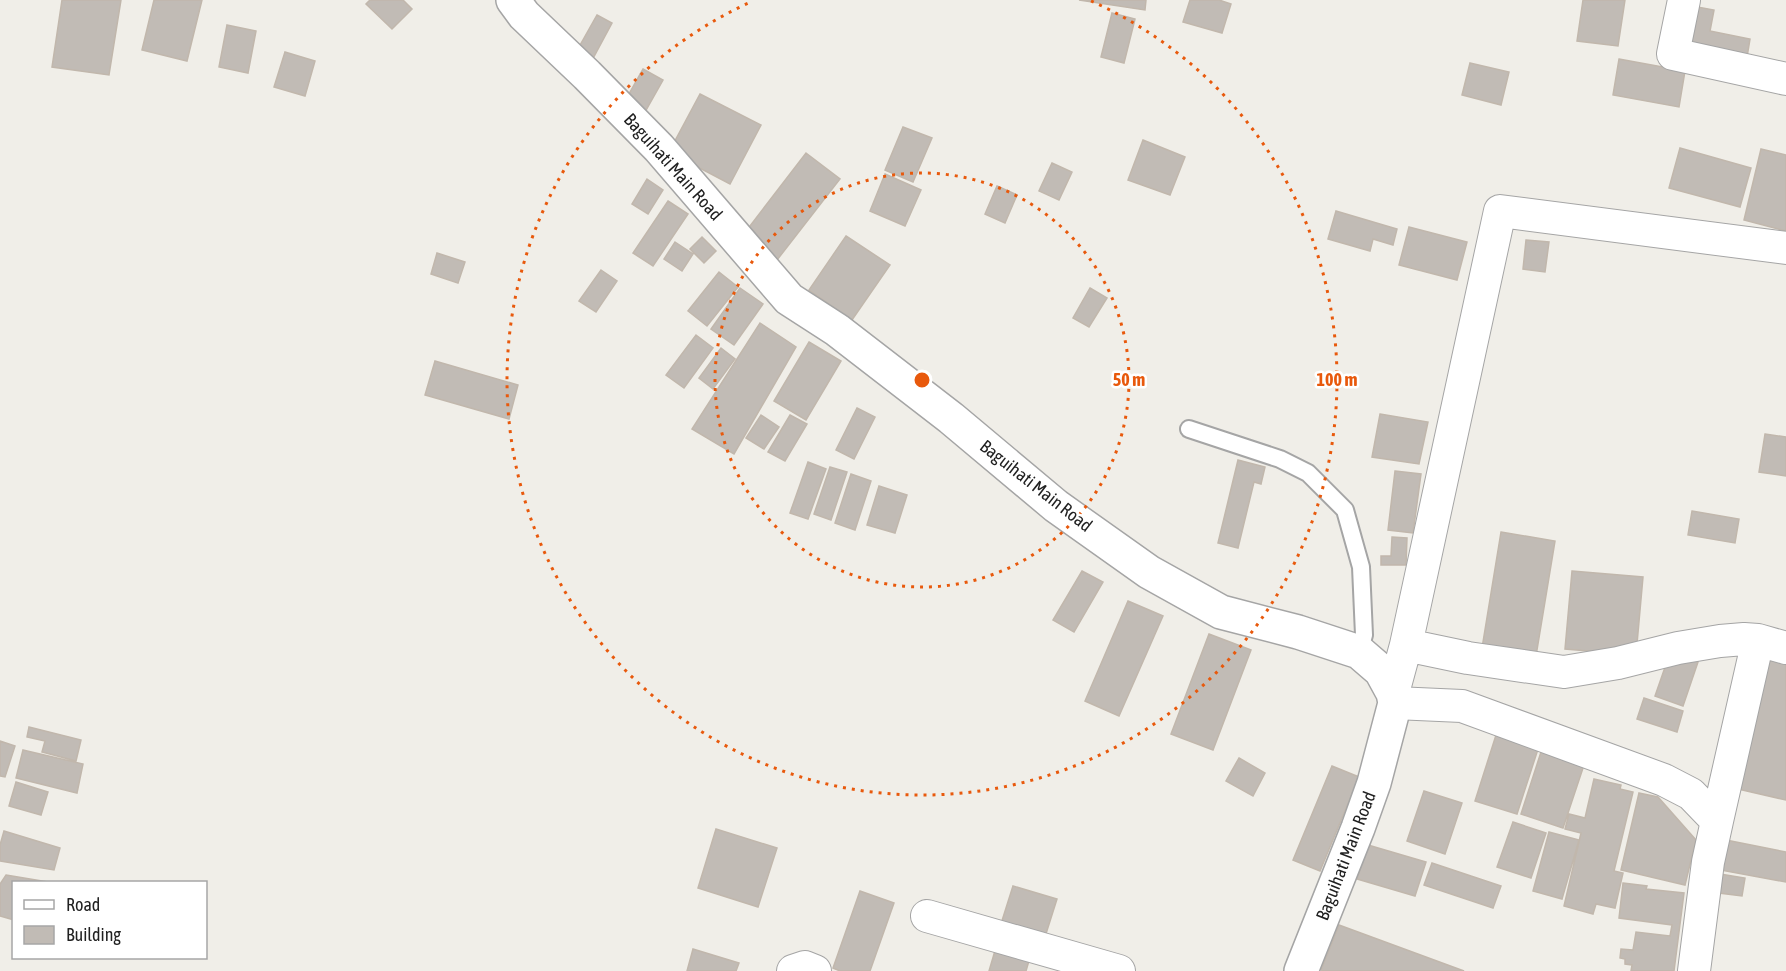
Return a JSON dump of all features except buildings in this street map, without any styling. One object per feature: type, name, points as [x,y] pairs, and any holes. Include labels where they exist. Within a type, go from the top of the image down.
[{"type":"street","name":"Baguihati Main Road","points":[[513,0],[524,15],[659,148],[789,299],[837,330],[951,418],[1056,506],[1149,572],[1221,612],[1298,632],[1359,652],[1381,671],[1394,698],[1370,794],[1301,971]]},
{"type":"street","points":[[1684,0],[1673,54],[1786,79]]},
{"type":"street","points":[[1717,821],[1691,794],[1664,780],[1462,706],[1394,698],[1500,211],[1786,248]]},
{"type":"street","points":[[1406,645],[1468,658],[1563,672],[1618,663],[1678,648],[1720,641],[1744,639],[1772,644],[1717,821],[1708,862],[1694,971]]},
{"type":"street","points":[[927,916],[1119,971]]},
{"type":"street","points":[[793,971],[805,968],[815,971]]},
{"type":"lane","points":[[1189,429],[1280,459],[1308,473],[1345,510],[1361,567],[1364,635],[1359,652]]}]
